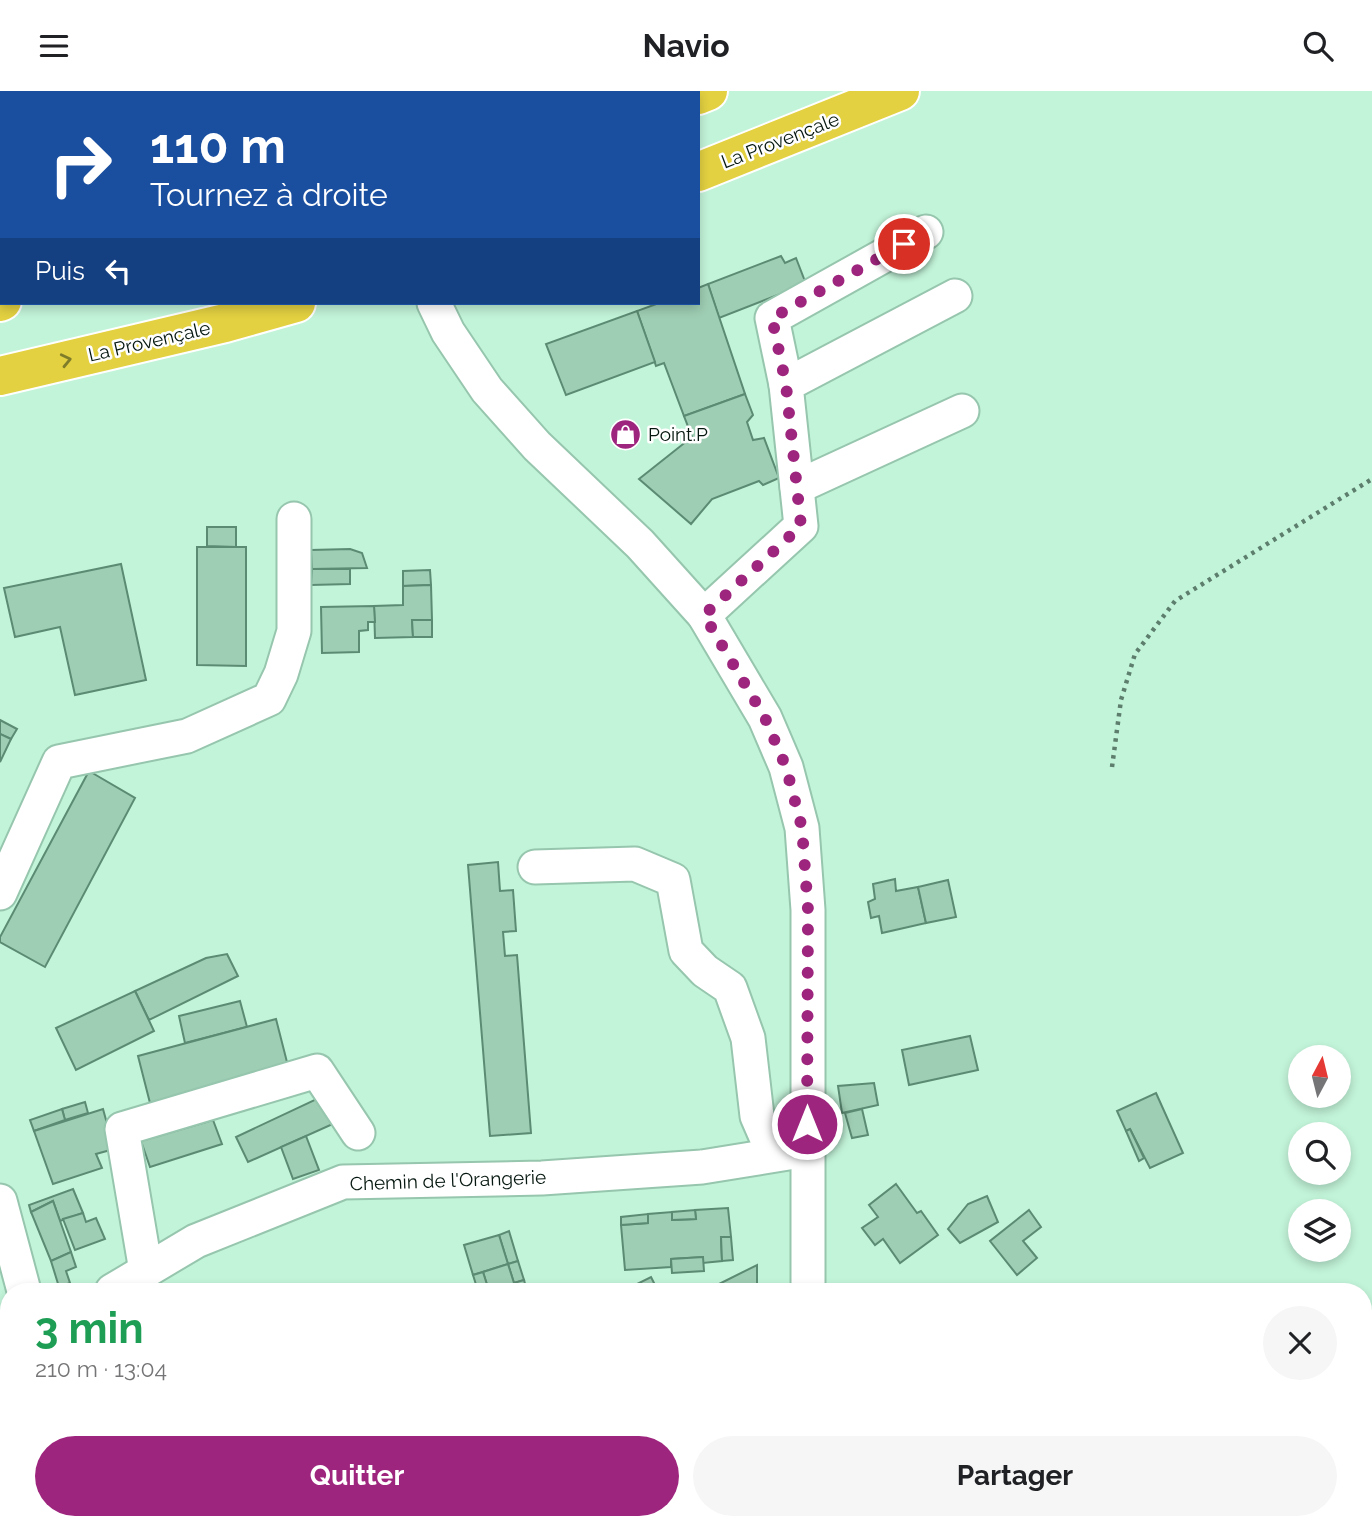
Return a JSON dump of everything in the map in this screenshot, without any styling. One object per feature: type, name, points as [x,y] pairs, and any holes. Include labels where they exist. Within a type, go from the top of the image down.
[{"type":"highway","name":"La Provençale","points":[[700,171],[900,91]]},
{"type":"highway","name":"La Provençale","points":[[0,376],[225,323],[289,305]]},
{"type":"street","points":[[704,615],[801,526],[786,385],[772,318],[926,232]]},
{"type":"street","points":[[786,385],[955,296]]},
{"type":"street","points":[[435,305],[447,332],[487,390],[537,446],[640,544],[704,615],[765,718],[786,767],[802,828],[808,910],[808,1283]]},
{"type":"street","points":[[797,487],[962,411]]},
{"type":"street","points":[[0,893],[59,762],[187,736],[269,699],[281,674],[294,631],[293,519]]},
{"type":"street","points":[[535,867],[635,864],[673,880],[686,951],[705,971],[730,988],[748,1038],[757,1116],[767,1139],[807,1150]]},
{"type":"street","points":[[146,1271],[122,1129],[317,1071],[358,1133]]},
{"type":"street","name":"Chemin de l'Orangerie","points":[[126,1283],[196,1241],[343,1182],[569,1176],[702,1167],[807,1150]]},
{"type":"street","points":[[0,1201],[22,1283]]},
{"type":"path","points":[[1112,767],[1121,699],[1135,654],[1175,601],[1372,479]]},
{"type":"building","points":[[781,256],[785,263],[796,258],[806,284],[719,318],[708,284]]},
{"type":"building","points":[[708,284],[745,394],[684,416],[664,363],[656,366],[637,311],[654,305],[700,305],[700,287]]},
{"type":"building","points":[[637,311],[655,362],[566,395],[546,344]]},
{"type":"building","points":[[745,394],[753,415],[747,422],[753,440],[764,438],[779,478],[763,485],[759,481],[712,499],[691,524],[639,479],[692,437],[684,416]]},
{"type":"building","points":[[207,527],[236,527],[236,547],[207,546]]},
{"type":"building","points":[[197,547],[246,547],[246,666],[197,665]]},
{"type":"building","points":[[350,549],[362,553],[367,568],[312,569],[311,550]]},
{"type":"building","points":[[121,564],[146,680],[75,695],[60,627],[15,637],[4,588]]},
{"type":"building","points":[[312,569],[350,569],[350,584],[311,585]]},
{"type":"building","points":[[430,570],[431,585],[403,586],[403,571]]},
{"type":"building","points":[[431,585],[432,620],[412,620],[413,637],[375,638],[374,606],[403,605],[403,586]]},
{"type":"building","points":[[374,606],[375,622],[368,622],[368,630],[359,631],[359,652],[322,653],[321,607]]},
{"type":"building","points":[[412,620],[432,620],[432,637],[413,637]]},
{"type":"building","points":[[0,720],[17,729],[11,739],[0,734]]},
{"type":"building","points":[[0,734],[11,739],[0,762]]},
{"type":"building","points":[[89,771],[135,798],[45,967],[0,942],[0,937]]},
{"type":"building","points":[[498,862],[500,891],[513,890],[516,931],[503,932],[505,956],[517,955],[531,1133],[490,1136],[468,865]]},
{"type":"building","points":[[895,879],[896,891],[918,887],[926,923],[882,933],[879,916],[871,918],[868,902],[875,899],[873,884]]},
{"type":"building","points":[[948,880],[956,917],[926,923],[918,887]]},
{"type":"building","points":[[227,954],[238,976],[149,1020],[135,991],[206,958]]},
{"type":"building","points":[[135,991],[154,1031],[76,1070],[56,1028]]},
{"type":"building","points":[[240,1001],[247,1027],[185,1043],[179,1016]]},
{"type":"building","points":[[276,1019],[288,1066],[150,1103],[138,1056]]},
{"type":"building","points":[[970,1036],[978,1070],[909,1085],[902,1050]]},
{"type":"building","points":[[874,1083],[878,1105],[842,1113],[838,1086]]},
{"type":"building","points":[[1156,1093],[1183,1153],[1150,1168],[1130,1129],[1126,1131],[1117,1111]]},
{"type":"building","points":[[323,1096],[335,1123],[248,1162],[236,1137]]},
{"type":"building","points":[[85,1102],[88,1113],[65,1120],[62,1109]]},
{"type":"building","points":[[62,1109],[65,1120],[34,1131],[30,1120]]},
{"type":"building","points":[[103,1109],[114,1149],[96,1154],[102,1168],[53,1184],[34,1131]]},
{"type":"building","points":[[862,1109],[868,1135],[852,1138],[845,1113]]},
{"type":"building","points":[[213,1120],[222,1144],[150,1167],[141,1141]]},
{"type":"building","points":[[1130,1129],[1144,1158],[1139,1161],[1126,1131]]},
{"type":"building","points":[[306,1136],[319,1170],[293,1179],[281,1147]]},
{"type":"building","points":[[896,1184],[917,1213],[921,1211],[938,1235],[900,1263],[883,1239],[875,1245],[862,1228],[878,1217],[869,1205]]},
{"type":"building","points":[[73,1189],[83,1213],[60,1221],[53,1201],[31,1212],[29,1205]]},
{"type":"building","points":[[987,1196],[998,1222],[960,1243],[948,1229],[968,1204]]},
{"type":"building","points":[[53,1201],[71,1252],[51,1261],[31,1212]]},
{"type":"building","points":[[728,1208],[731,1237],[721,1237],[722,1261],[703,1263],[703,1257],[671,1259],[671,1267],[625,1270],[621,1225],[648,1223],[648,1214],[672,1212],[672,1220],[696,1219],[695,1210]]},
{"type":"building","points":[[695,1210],[696,1219],[672,1220],[672,1212]]},
{"type":"building","points":[[1029,1210],[1041,1227],[1023,1241],[1037,1258],[1017,1275],[990,1241]]},
{"type":"building","points":[[83,1213],[86,1222],[96,1218],[105,1239],[75,1250],[63,1219]]},
{"type":"building","points":[[648,1214],[648,1223],[621,1225],[621,1217]]},
{"type":"building","points":[[509,1231],[518,1261],[508,1264],[499,1235]]},
{"type":"building","points":[[499,1235],[508,1264],[473,1275],[464,1245]]},
{"type":"building","points":[[721,1237],[731,1237],[733,1260],[722,1261]]},
{"type":"building","points":[[71,1252],[76,1267],[66,1271],[70,1283],[58,1283],[51,1261]]},
{"type":"building","points":[[703,1257],[704,1271],[672,1273],[671,1259]]},
{"type":"building","points":[[518,1261],[524,1280],[514,1283],[508,1264]]},
{"type":"building","points":[[508,1264],[514,1283],[486,1283],[483,1272]]},
{"type":"building","points":[[757,1265],[757,1283],[721,1283]]},
{"type":"building","points":[[483,1272],[486,1283],[476,1283],[473,1275]]},
{"type":"building","points":[[651,1277],[654,1283],[639,1283]]},
{"type":"place","name":"Point.P","points":[[625,434]]},
{"type":"route","points":[[807,1124],[808,910],[802,828],[786,767],[765,718],[704,615],[801,526],[786,385],[772,318],[904,244]]}]
